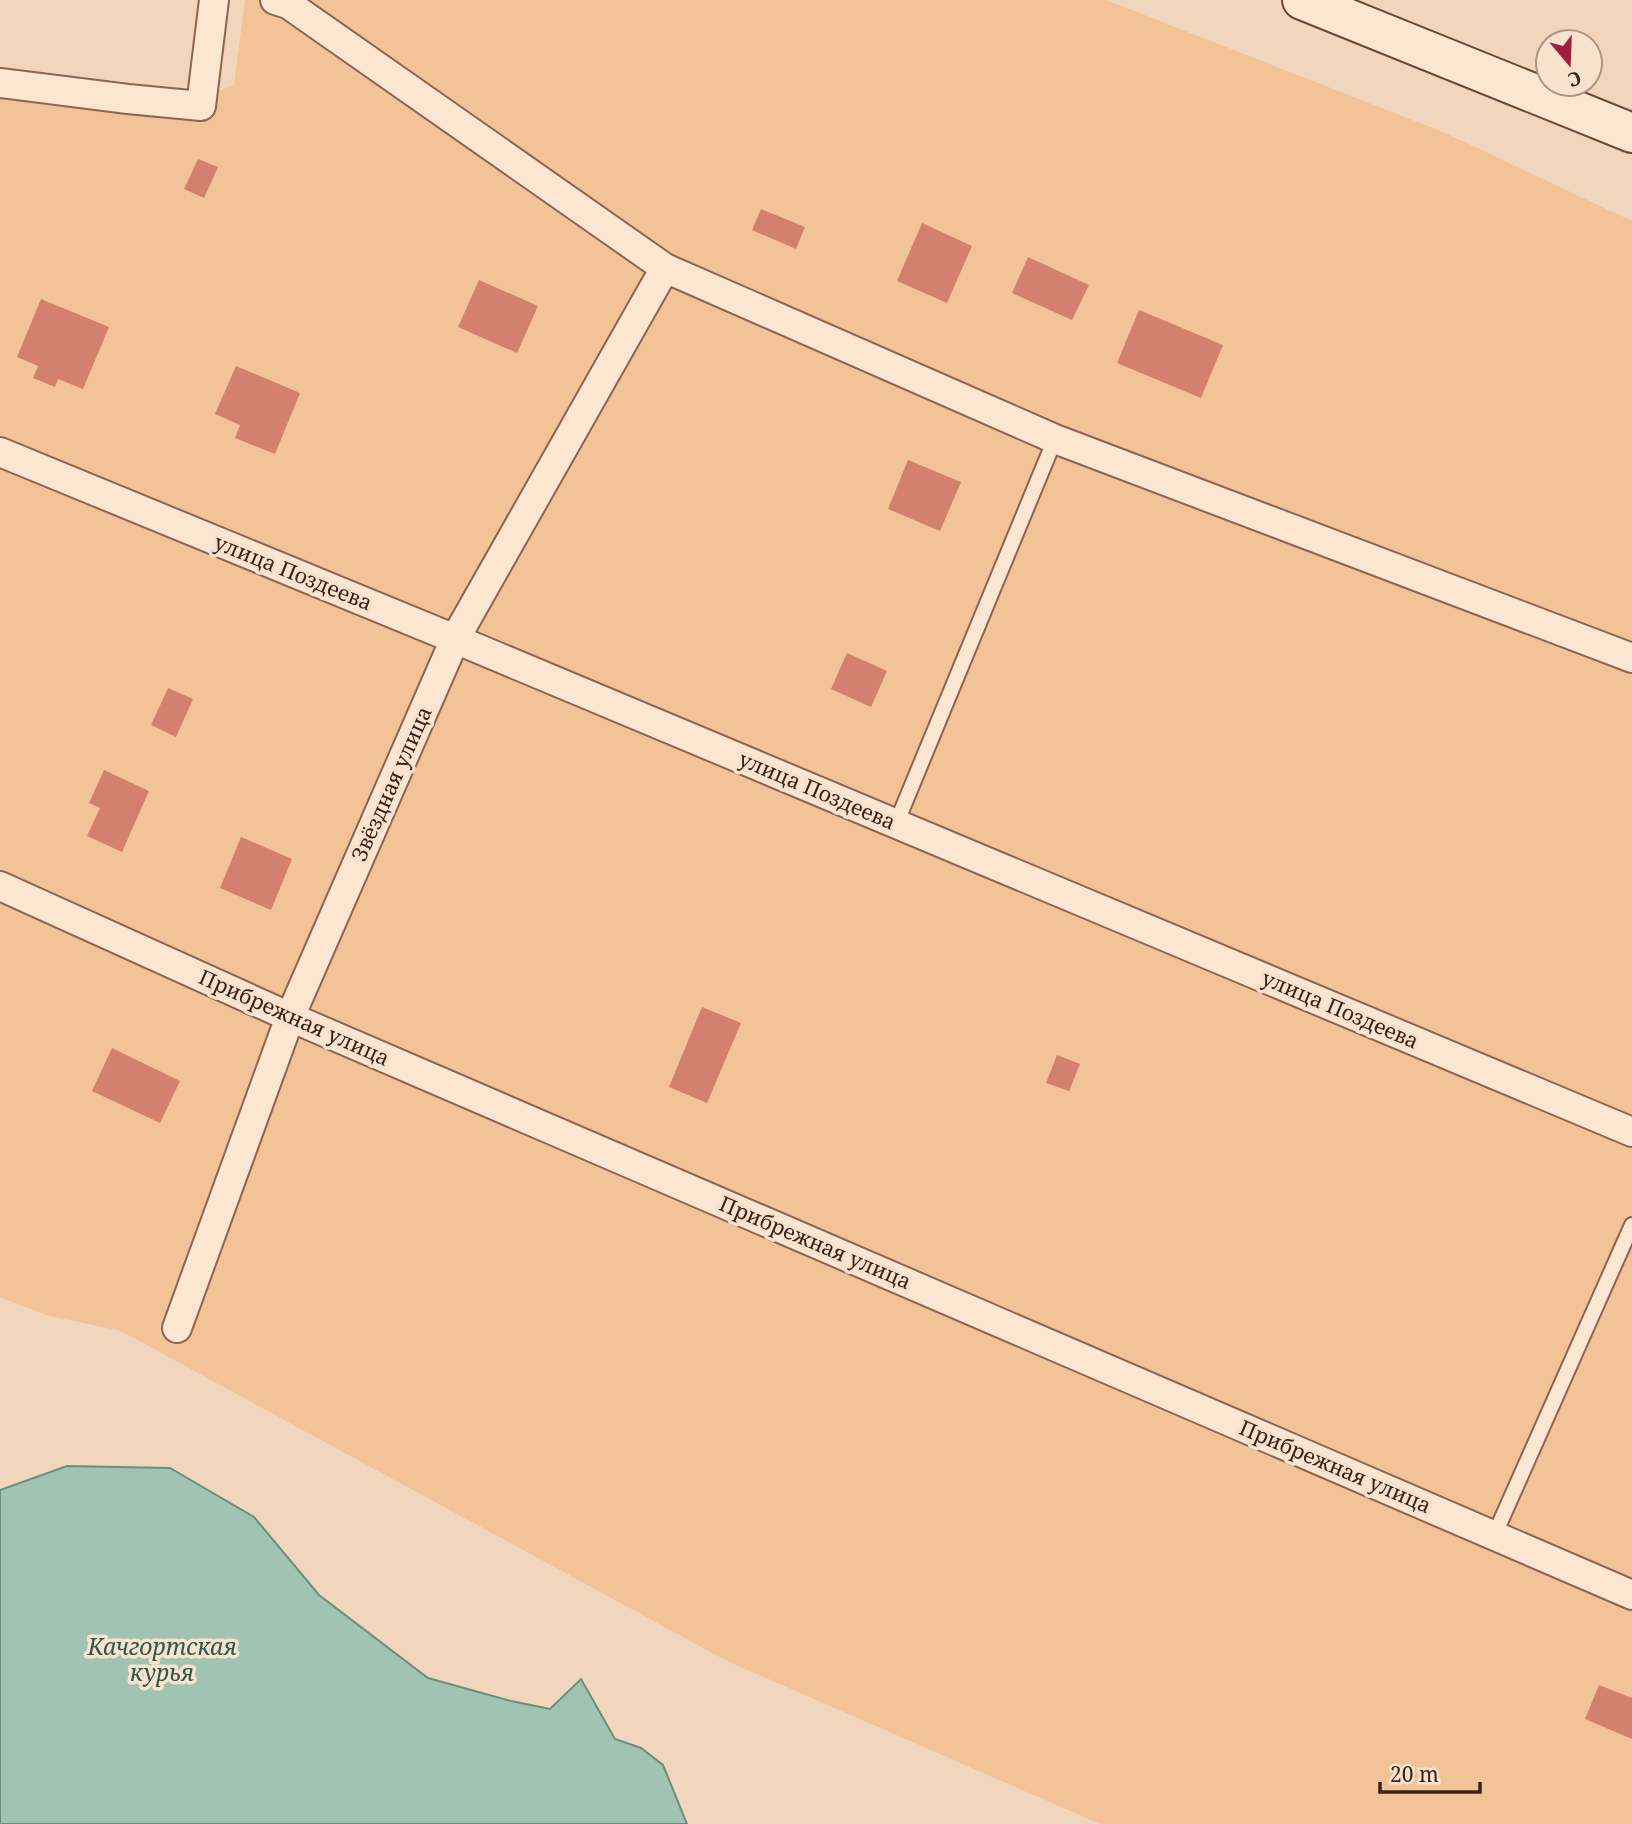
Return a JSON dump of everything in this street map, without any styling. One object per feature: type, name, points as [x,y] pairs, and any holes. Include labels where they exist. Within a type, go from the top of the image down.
[{"type":"street","points":[[0,83],[201,106],[215,0]]},
{"type":"street","points":[[275,0],[288,4],[665,268],[1055,439],[1632,658]]},
{"type":"street","points":[[1302,0],[1632,133]]},
{"type":"street","name":"Звёздная улица","points":[[177,1328],[290,1017],[455,639],[665,268]]},
{"type":"street","name":"улица Поздеева","points":[[0,452],[455,639],[1632,1132]]},
{"type":"street","name":"Прибрежная улица","points":[[0,886],[290,1017],[1632,1595]]},
{"type":"lane","points":[[896,824],[1055,439]]},
{"type":"lane","points":[[1494,1536],[1632,1225]]},
{"type":"sand","points":[[245,0],[1106,0],[1443,132],[1632,221],[1632,1824],[1100,1824],[727,1661],[121,1331],[46,1315],[0,1297],[0,96],[149,115],[234,85]]},
{"type":"water","name":"Качгортская курья","points":[[67,1466],[170,1468],[254,1517],[319,1595],[428,1678],[550,1709],[581,1679],[615,1739],[641,1748],[663,1765],[687,1824],[0,1824],[0,1490]]},
{"type":"building","points":[[198,159],[218,167],[204,198],[184,189]]},
{"type":"building","points":[[761,209],[805,227],[796,249],[752,230]]},
{"type":"building","points":[[922,223],[972,246],[947,303],[897,281]]},
{"type":"building","points":[[1028,257],[1089,285],[1072,320],[1012,293]]},
{"type":"building","points":[[479,280],[538,306],[517,353],[458,327]]},
{"type":"building","points":[[41,299],[109,327],[83,389],[58,379],[55,387],[33,378],[38,366],[17,357]]},
{"type":"building","points":[[1139,310],[1223,345],[1201,398],[1117,363]]},
{"type":"building","points":[[236,366],[300,393],[275,454],[235,438],[240,425],[215,414]]},
{"type":"building","points":[[908,460],[961,482],[940,531],[888,509]]},
{"type":"building","points":[[847,653],[887,671],[871,707],[831,689]]},
{"type":"building","points":[[168,688],[193,699],[176,737],[151,725]]},
{"type":"building","points":[[104,770],[149,791],[122,852],[87,836],[100,808],[89,803]]},
{"type":"building","points":[[241,837],[292,859],[271,910],[220,888]]},
{"type":"building","points":[[702,1007],[741,1023],[707,1103],[669,1087]]},
{"type":"building","points":[[112,1048],[180,1081],[160,1123],[92,1091]]},
{"type":"building","points":[[1057,1055],[1080,1064],[1069,1091],[1046,1083]]},
{"type":"building","points":[[1599,1685],[1632,1698],[1632,1739],[1585,1719]]}]
